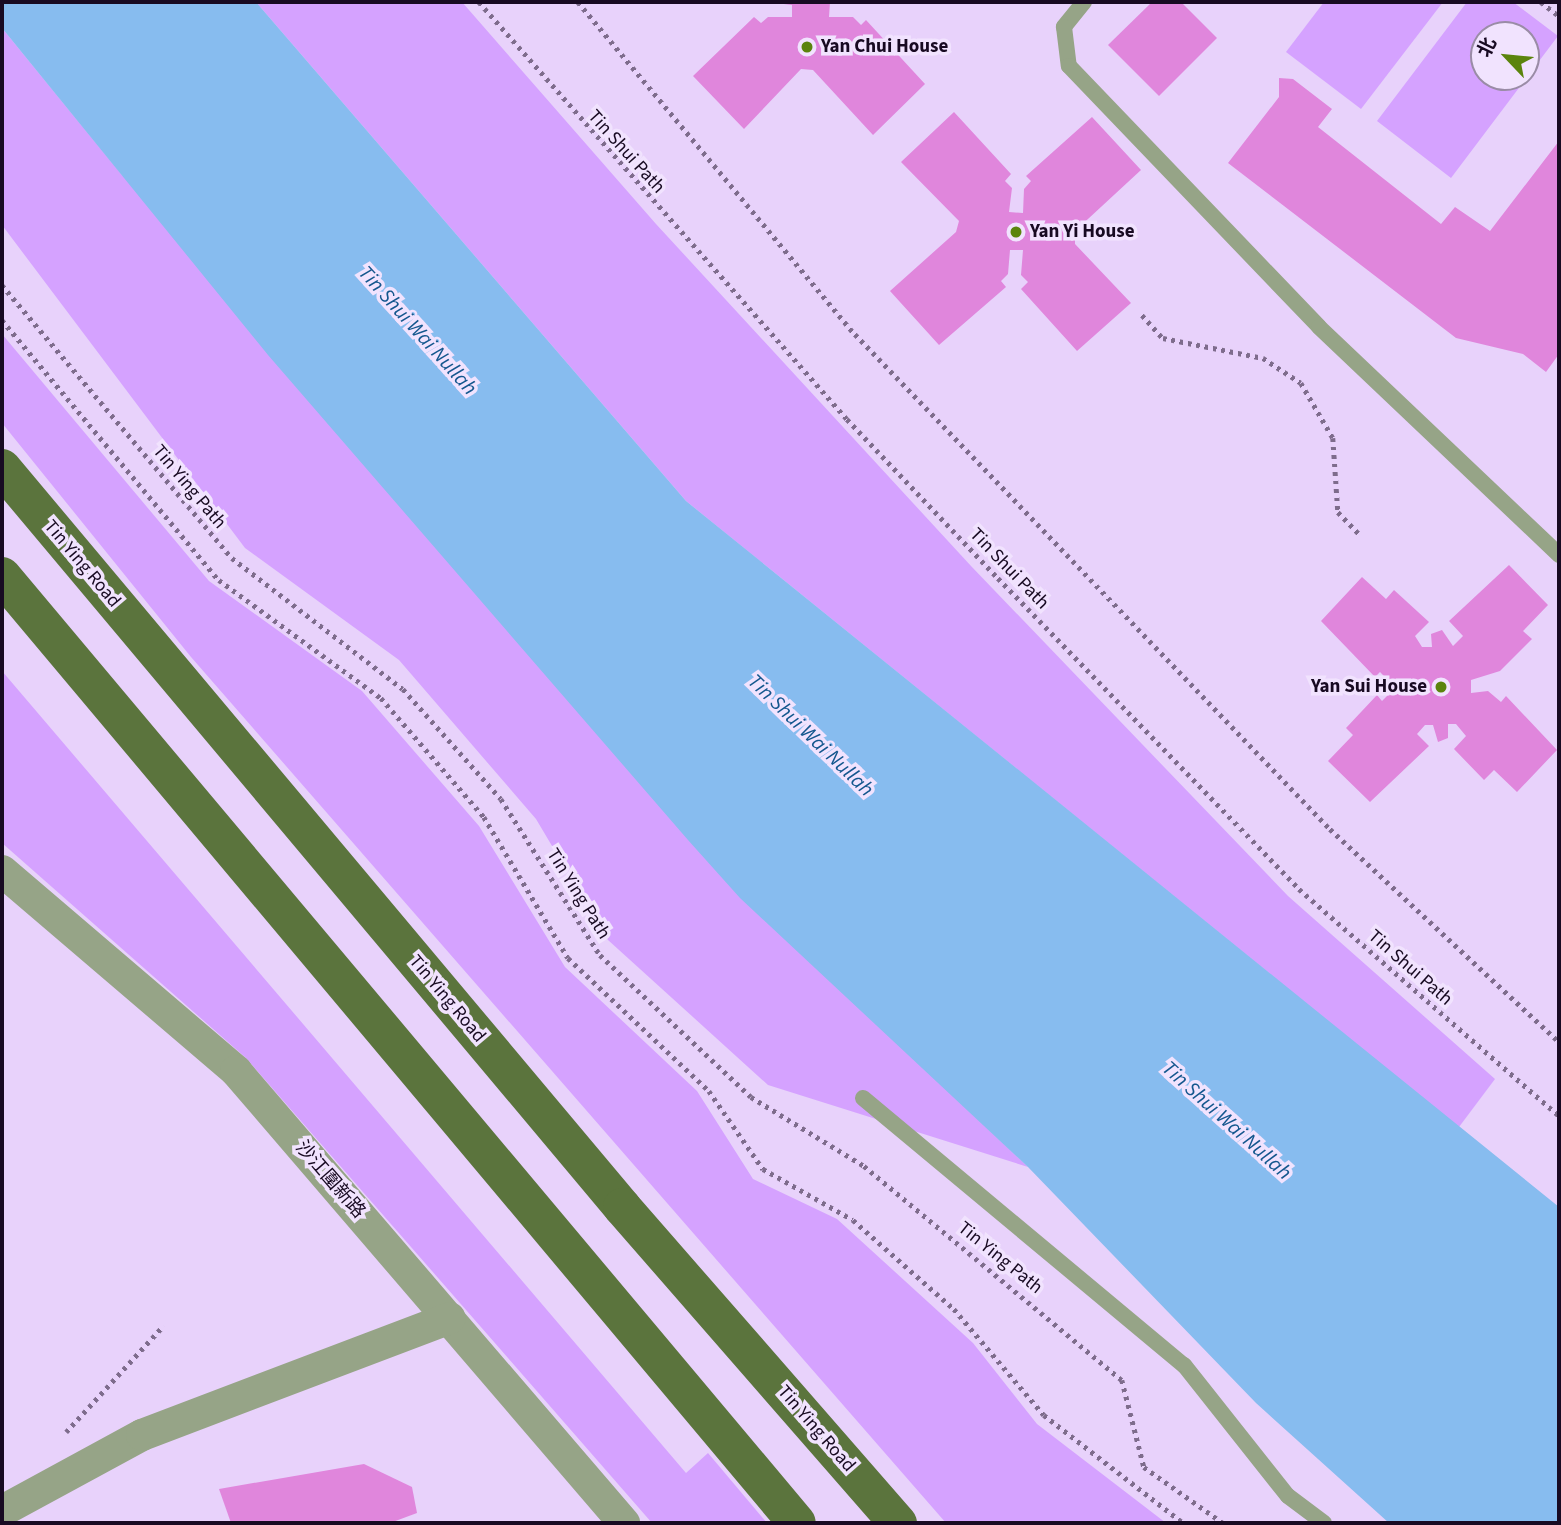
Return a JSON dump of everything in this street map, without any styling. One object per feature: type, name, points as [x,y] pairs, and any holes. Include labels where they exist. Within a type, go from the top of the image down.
[{"type":"main road","name":"Tin Ying Road","points":[[2,468],[613,1196],[898,1523]]},
{"type":"main road","points":[[2,576],[797,1523]]},
{"type":"street","name":"沙江圍新路","points":[[2,871],[236,1071],[624,1523]]},
{"type":"street","points":[[2,1511],[142,1435],[450,1318]]},
{"type":"lane","points":[[1084,2],[1064,27],[1069,66],[1319,327],[1559,555]]},
{"type":"lane","points":[[863,1098],[1184,1365],[1288,1496],[1324,1523]]},
{"type":"path","name":"Tin Shui Path","points":[[479,2],[847,419],[1105,689],[1299,889],[1559,1116]]},
{"type":"path","points":[[578,2],[855,334],[1330,829],[1559,1042]]},
{"type":"path","points":[[1541,2],[1559,16]]},
{"type":"path","name":"Tin Ying Path","points":[[2,285],[232,558],[403,689],[501,799],[600,955],[751,1097],[864,1166],[1122,1380],[1144,1467],[1223,1523]]},
{"type":"path","points":[[1142,315],[1163,338],[1263,358],[1301,383],[1333,438],[1338,512],[1360,535]]},
{"type":"path","points":[[2,320],[219,580],[381,698],[484,817],[568,958],[709,1091],[763,1169],[853,1220],[954,1309],[1044,1415],[1183,1523]]},
{"type":"path","points":[[57,1442],[163,1326]]},
{"type":"shaded area","points":[[256,2],[462,2],[656,224],[971,566],[1288,896],[1495,1079],[1459,1127],[686,501]]},
{"type":"shaded area","points":[[1324,2],[1443,2],[1361,109],[1286,52]]},
{"type":"shaded area","points":[[1467,2],[1513,2],[1538,21],[1470,21],[1470,91],[1517,91],[1451,178],[1377,121]]},
{"type":"shaded area","points":[[1540,22],[1558,36],[1540,60]]},
{"type":"shaded area","points":[[2,28],[122,175],[907,1052],[1028,1167],[768,1085],[608,940],[536,819],[399,660],[245,548],[2,225]]},
{"type":"shaded area","points":[[2,334],[209,581],[362,691],[479,826],[565,967],[697,1091],[753,1179],[837,1219],[973,1343],[1037,1424],[1166,1523],[946,1523],[191,657],[2,423]]},
{"type":"shaded area","points":[[2,671],[686,1473],[708,1453],[767,1523],[652,1523],[246,1058],[2,843]]},
{"type":"water","name":"Tin Shui Wai Nullah","points":[[2,2],[256,2],[686,501],[1559,1207],[1559,1523],[1389,1523],[1256,1403],[1028,1167],[740,898],[688,840],[268,355],[2,28]]},
{"type":"building","name":"Yan Chui House","points":[[767,2],[830,2],[829,17],[853,17],[861,25],[866,20],[925,84],[873,135],[813,70],[801,69],[744,129],[693,76],[754,17],[761,23],[768,17],[792,17],[792,5]]},
{"type":"building","points":[[1152,2],[1181,2],[1217,38],[1159,96],[1108,45]]},
{"type":"building","points":[[1279,78],[1293,79],[1332,109],[1318,127],[1441,224],[1455,207],[1490,231],[1559,141],[1559,354],[1546,372],[1523,354],[1456,338],[1228,163],[1279,97]]},
{"type":"building","name":"Yan Yi House","points":[[954,112],[1011,174],[1005,181],[1012,188],[1009,212],[1023,213],[1024,189],[1031,181],[1026,176],[1092,117],[1141,170],[1075,231],[1075,244],[1131,303],[1077,351],[1021,289],[1028,282],[1021,275],[1023,250],[1010,250],[1008,274],[1001,281],[1006,287],[939,345],[890,291],[956,232],[959,221],[901,162]]},
{"type":"building","name":"Yan Sui House","points":[[1509,565],[1548,605],[1523,631],[1532,639],[1500,671],[1471,680],[1471,693],[1488,691],[1501,702],[1506,696],[1557,750],[1517,792],[1494,770],[1484,780],[1454,749],[1466,736],[1456,724],[1448,724],[1448,738],[1438,742],[1433,725],[1425,725],[1417,734],[1429,746],[1370,802],[1328,761],[1353,735],[1346,728],[1377,695],[1382,701],[1390,693],[1412,693],[1412,681],[1390,682],[1380,672],[1375,677],[1321,621],[1362,577],[1386,599],[1394,590],[1429,622],[1415,636],[1422,647],[1432,647],[1431,634],[1442,630],[1453,646],[1463,636],[1449,621]]},
{"type":"building","points":[[364,1464],[412,1487],[417,1513],[390,1523],[231,1523],[219,1489]]},
{"type":"place","name":"Yan Chui House","points":[[807,47]]},
{"type":"place","name":"Yan Yi House","points":[[1016,232]]},
{"type":"place","name":"Yan Sui House","points":[[1441,687]]}]
